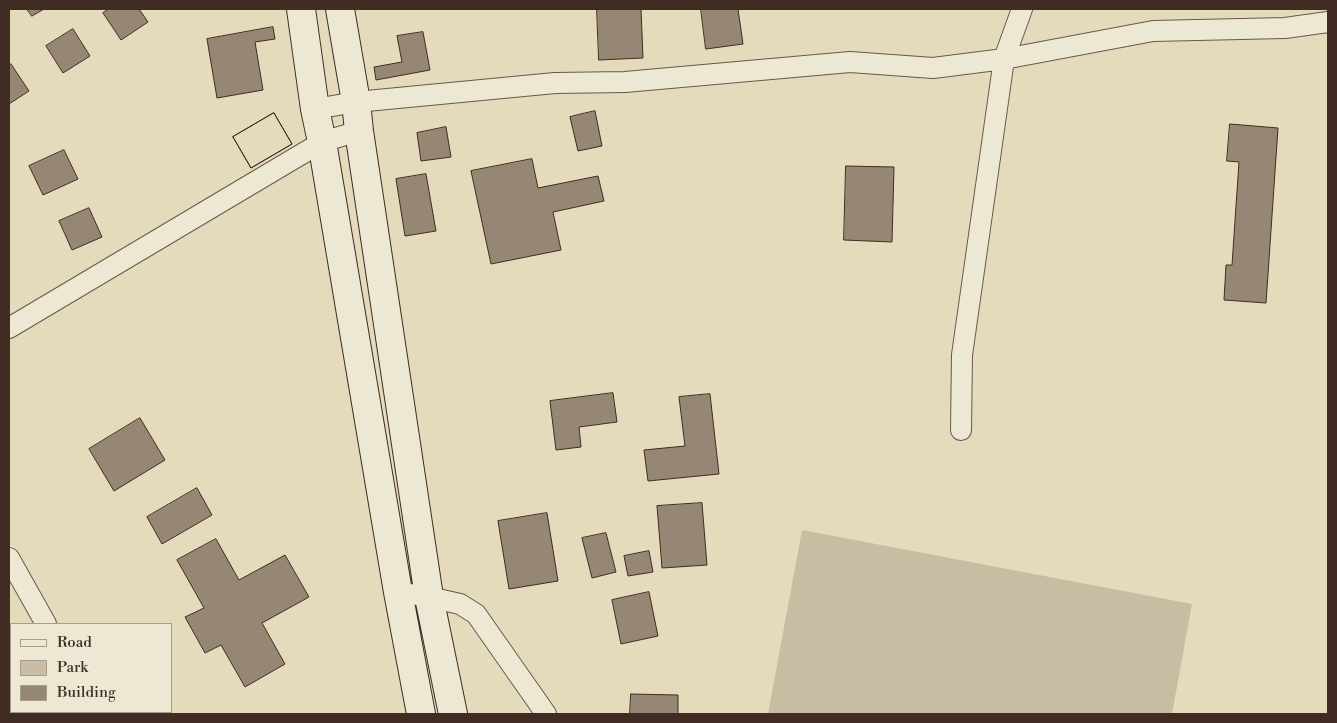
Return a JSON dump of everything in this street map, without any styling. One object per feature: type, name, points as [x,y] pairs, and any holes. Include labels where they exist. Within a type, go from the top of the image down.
[{"type":"main road","points":[[301,9],[315,109],[398,592],[421,714]]},
{"type":"main road","points":[[340,9],[356,102],[429,597],[453,714]]},
{"type":"street","points":[[961,430],[962,355],[1004,59],[1022,9]]},
{"type":"street","points":[[315,109],[356,102],[555,83],[625,82],[850,62],[933,68],[1004,59],[1153,31],[1285,28],[1328,22]]},
{"type":"street","points":[[9,328],[322,142],[359,131]]},
{"type":"street","points":[[9,558],[45,623]]},
{"type":"street","points":[[398,592],[460,604],[476,614],[546,714]]},
{"type":"green space","points":[[802,530],[1192,604],[1172,714],[768,714]]},
{"type":"building","points":[[27,9],[44,9],[32,16]]},
{"type":"building","points":[[109,9],[139,9],[148,22],[121,40],[103,13]]},
{"type":"building","points":[[597,9],[641,9],[643,58],[599,60]]},
{"type":"building","points":[[701,9],[738,9],[743,44],[706,49]]},
{"type":"building","points":[[273,27],[275,39],[255,42],[263,90],[217,98],[207,39]]},
{"type":"building","points":[[73,29],[90,56],[63,73],[46,46]]},
{"type":"building","points":[[423,32],[430,70],[376,80],[374,67],[402,62],[397,36]]},
{"type":"building","points":[[11,64],[29,91],[9,104],[9,66]]},
{"type":"building","points":[[595,111],[602,146],[578,151],[570,117]]},
{"type":"building","points":[[274,113],[292,144],[251,168],[233,137]]},
{"type":"building","points":[[274,113],[292,144],[251,168],[233,137]]},
{"type":"building","points":[[1230,124],[1278,128],[1266,303],[1224,300],[1226,265],[1232,265],[1239,162],[1227,161]]},
{"type":"building","points":[[446,127],[451,157],[421,161],[417,133]]},
{"type":"building","points":[[64,150],[78,179],[43,195],[29,166]]},
{"type":"building","points":[[532,159],[538,188],[598,176],[604,201],[553,212],[561,250],[491,264],[471,171]]},
{"type":"building","points":[[846,166],[894,167],[892,242],[844,240]]},
{"type":"building","points":[[426,174],[436,231],[405,236],[396,179]]},
{"type":"building","points":[[89,208],[102,237],[72,250],[59,221]]},
{"type":"building","points":[[613,393],[617,422],[579,427],[581,447],[556,450],[550,401]]},
{"type":"building","points":[[710,394],[719,474],[648,481],[644,450],[685,446],[679,397]]},
{"type":"building","points":[[140,418],[165,460],[114,491],[89,449]]},
{"type":"building","points":[[197,488],[212,515],[162,544],[147,517]]},
{"type":"building","points":[[702,503],[707,565],[662,568],[657,506]]},
{"type":"building","points":[[547,513],[558,581],[509,589],[498,521]]},
{"type":"building","points":[[606,533],[616,572],[592,578],[582,538]]},
{"type":"building","points":[[216,539],[239,580],[285,555],[309,597],[262,623],[285,664],[245,687],[221,645],[205,653],[185,617],[204,608],[177,560]]},
{"type":"building","points":[[649,551],[653,572],[628,576],[624,556]]},
{"type":"building","points":[[649,592],[658,636],[621,644],[612,600]]},
{"type":"building","points":[[631,694],[678,695],[678,714],[630,714]]}]
